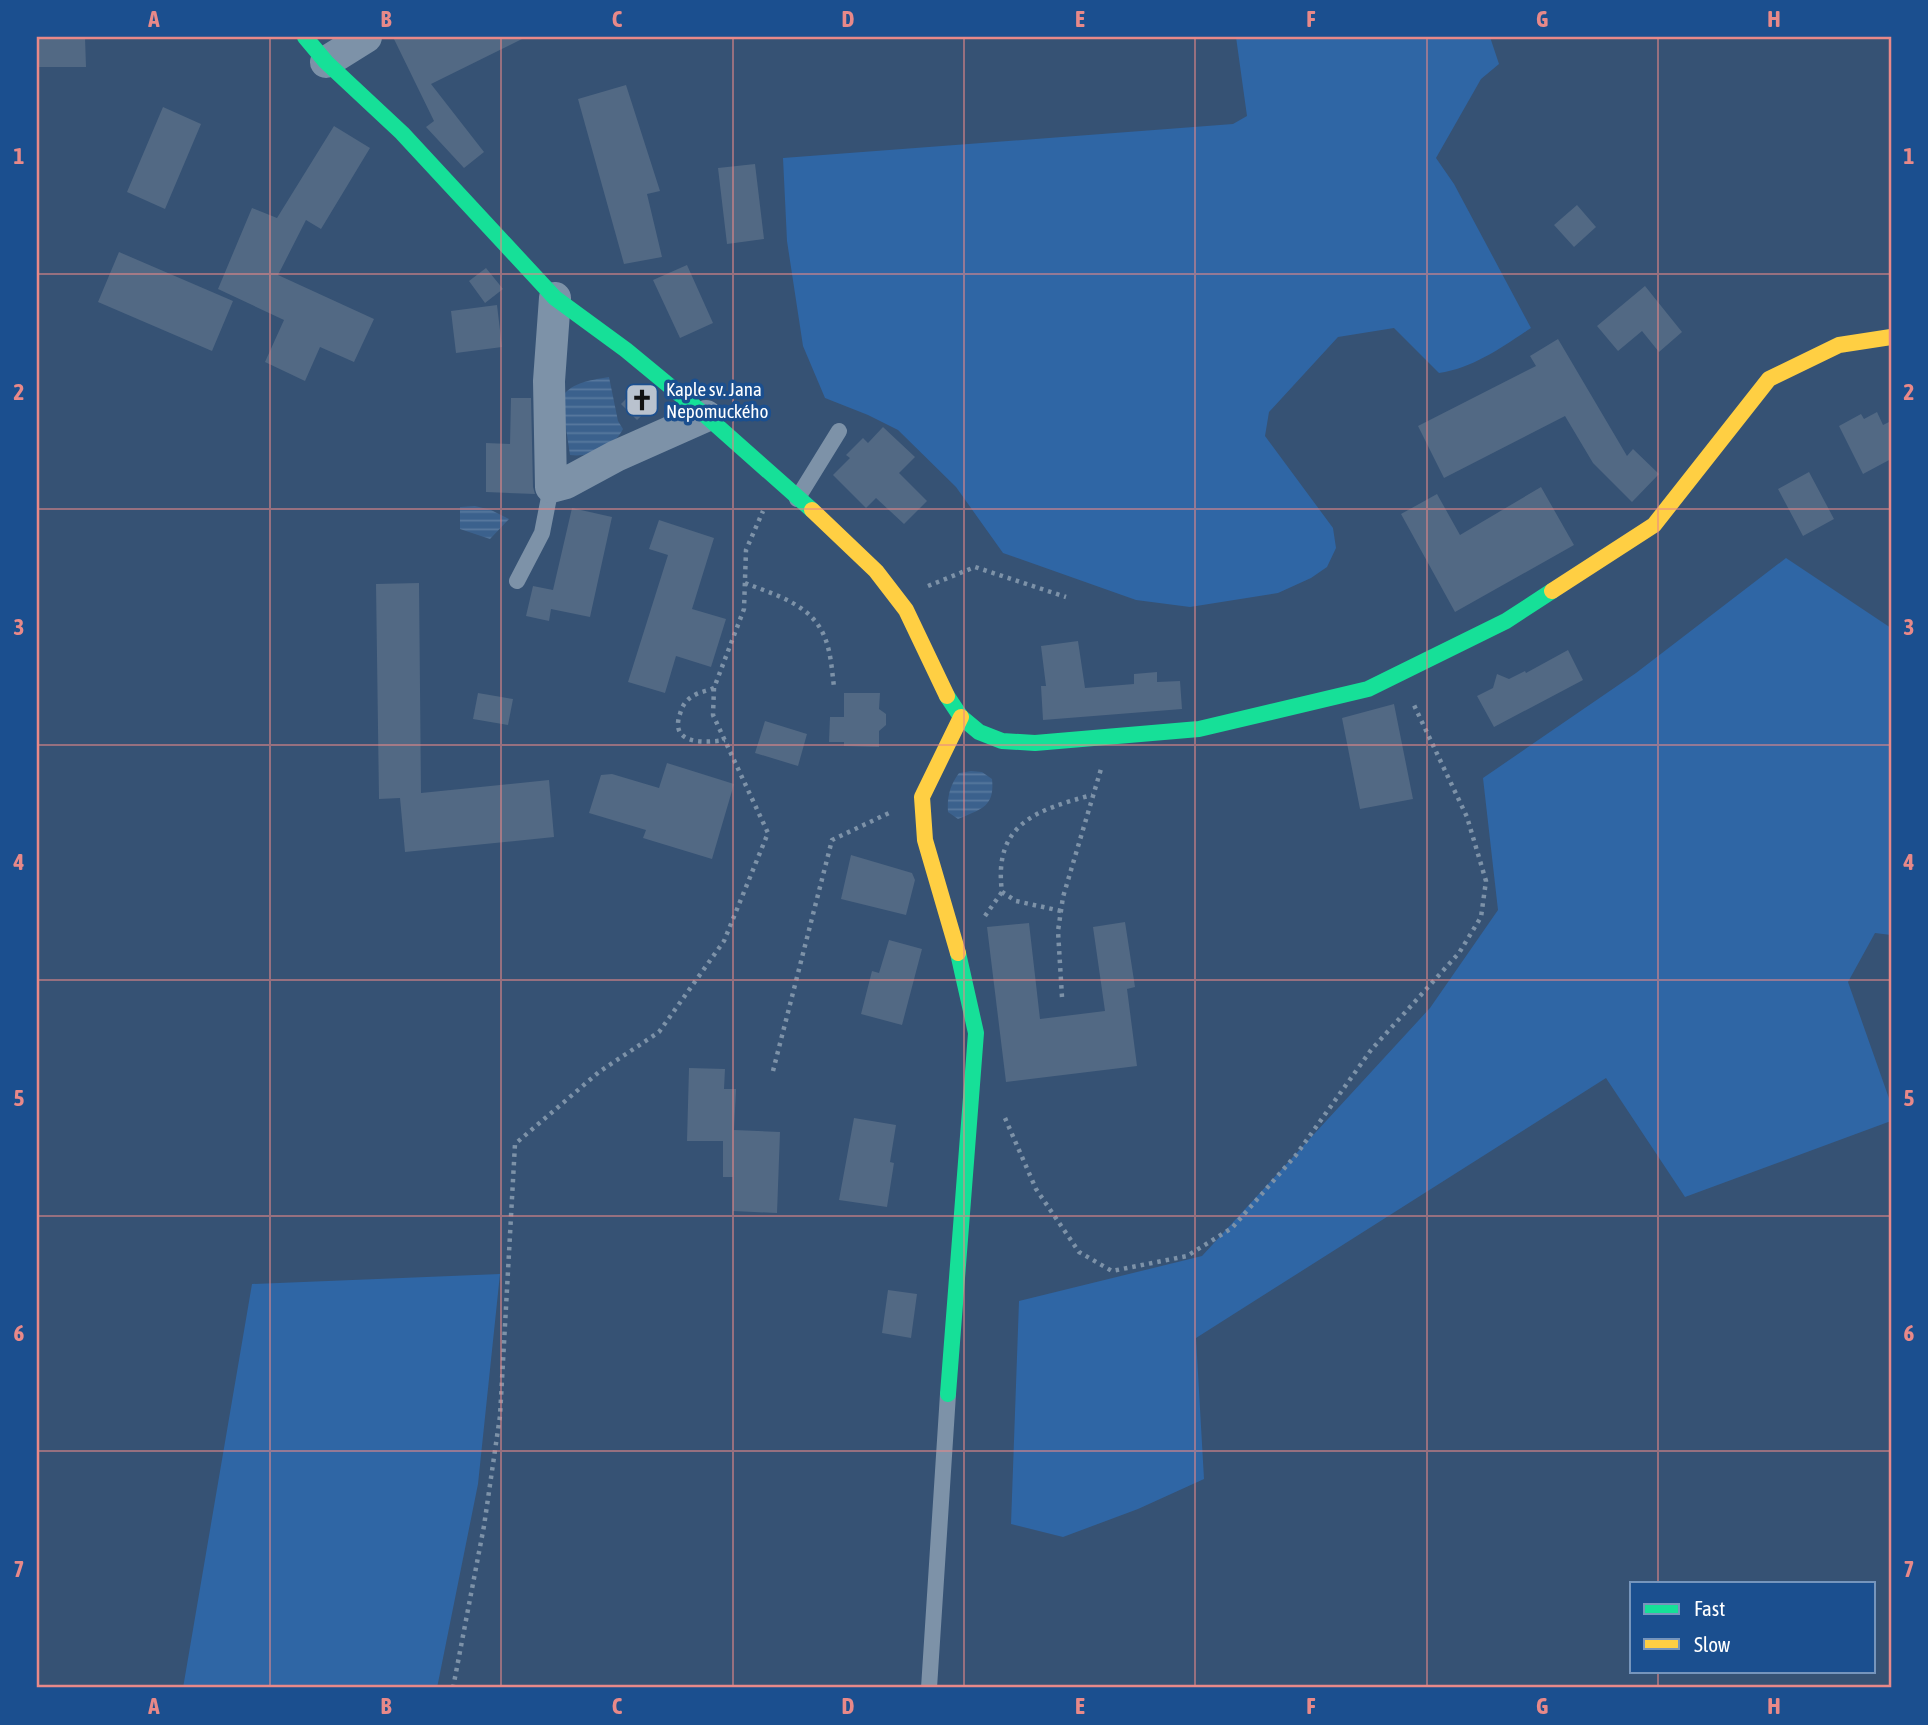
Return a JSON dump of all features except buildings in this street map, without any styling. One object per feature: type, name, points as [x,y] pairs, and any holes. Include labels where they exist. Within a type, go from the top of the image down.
[{"type":"street","points":[[305,37],[326,62],[402,133],[555,298],[626,350],[706,416],[844,538],[876,571],[906,610],[948,697],[961,717],[979,732],[1002,741],[1024,742],[1199,729],[1368,689],[1506,621],[1654,525],[1769,379],[1839,345],[1891,337]]},
{"type":"street","points":[[326,62],[366,37]]},
{"type":"street","points":[[555,298],[549,381],[551,487],[566,483],[616,456],[706,416]]},
{"type":"street","points":[[948,1394],[976,1033],[953,930],[925,839],[922,797],[961,717]]},
{"type":"lane","points":[[797,499],[839,431]]},
{"type":"lane","points":[[517,581],[542,533],[551,487]]},
{"type":"lane","points":[[929,1688],[948,1394]]},
{"type":"path","points":[[453,1688],[484,1526],[500,1416],[515,1144],[599,1072],[659,1032],[724,942],[768,833],[713,715],[714,688],[744,609],[746,550],[760,514],[783,486]]},
{"type":"path","points":[[906,610],[917,590],[975,567],[1066,597]]},
{"type":"path","points":[[745,583],[789,601],[805,610],[818,623],[826,640],[834,687]]},
{"type":"path","points":[[1003,1108],[1005,1121],[1037,1189],[1079,1252],[1112,1271],[1187,1256],[1233,1228],[1296,1155],[1371,1050],[1459,953],[1481,917],[1486,881],[1467,817],[1399,674]]},
{"type":"path","points":[[714,688],[691,697],[682,706],[677,722],[679,732],[686,738],[702,743],[725,740]]},
{"type":"path","points":[[982,920],[1002,892],[1000,871],[1006,842],[1026,820],[1051,806],[1093,794],[1063,897],[1058,931],[1062,997]]},
{"type":"path","points":[[774,1071],[832,840],[922,797]]},
{"type":"path","points":[[1002,892],[1016,901],[1061,911]]},
{"type":"shaded area","points":[[1236,37],[1490,37],[1499,64],[1481,79],[1436,158],[1454,184],[1531,328],[1476,362],[1439,373],[1394,328],[1338,337],[1269,412],[1265,436],[1333,528],[1336,548],[1327,567],[1311,578],[1278,593],[1190,607],[1136,600],[1003,553],[956,487],[898,430],[825,398],[803,346],[787,241],[783,158],[1233,124],[1247,116]]},
{"type":"shaded area","points":[[609,377],[618,421],[623,429],[614,441],[601,450],[585,455],[570,455],[563,409],[564,394],[579,384]]},
{"type":"shaded area","points":[[475,506],[509,519],[490,539],[460,529],[460,507]]},
{"type":"shaded area","points":[[1786,558],[1891,628],[1891,935],[1875,933],[1848,982],[1891,1104],[1891,1121],[1685,1197],[1606,1078],[1196,1338],[1204,1479],[1138,1509],[1063,1537],[1011,1524],[1019,1301],[1202,1256],[1430,1008],[1498,910],[1483,778],[1636,673]]},
{"type":"shaded area","points":[[982,772],[992,779],[991,796],[985,806],[958,819],[948,812],[950,791],[959,773]]},
{"type":"shaded area","points":[[500,1274],[478,1484],[437,1688],[183,1688],[252,1284]]},
{"type":"traffic: fast","points":[[305,37],[326,62],[402,133],[555,298],[626,350],[706,416],[812,510]]},
{"type":"traffic: fast","points":[[947,696],[961,717],[979,732],[1002,741],[1035,743],[1199,729],[1368,689],[1506,621],[1552,591]]},
{"type":"traffic: fast","points":[[948,1394],[976,1033],[958,953]]},
{"type":"traffic: slow","points":[[1552,591],[1654,525],[1769,379],[1839,345],[1891,337]]},
{"type":"traffic: slow","points":[[812,510],[876,571],[906,610],[947,696]]},
{"type":"traffic: slow","points":[[958,953],[925,840],[922,797],[961,717]]},
{"type":"place","name":"Kaple sv. Jana Nepomuckého","points":[[642,400]]}]
